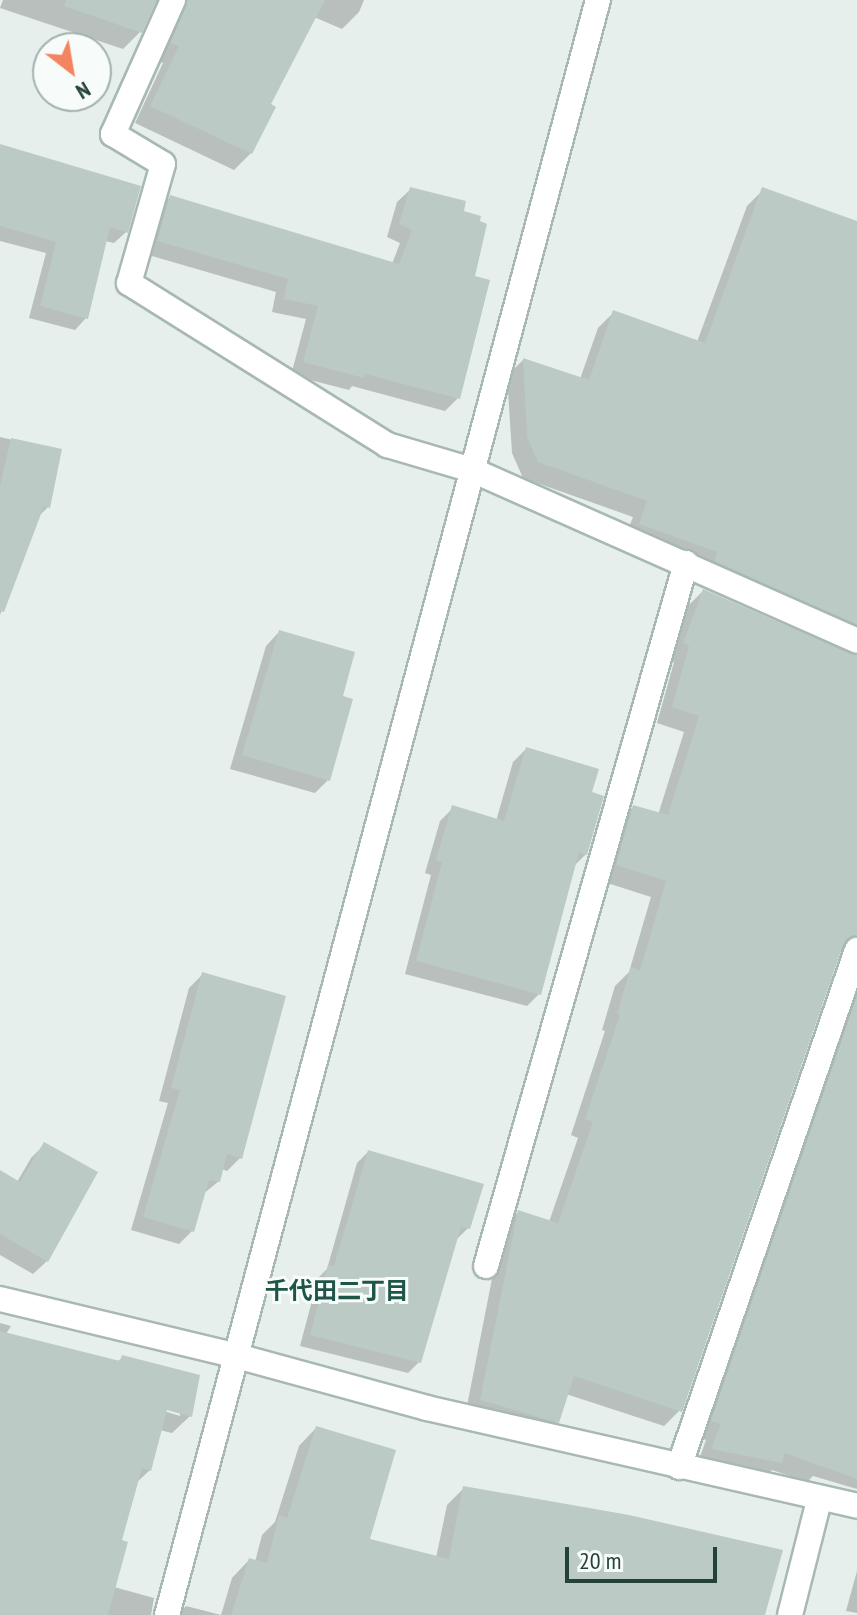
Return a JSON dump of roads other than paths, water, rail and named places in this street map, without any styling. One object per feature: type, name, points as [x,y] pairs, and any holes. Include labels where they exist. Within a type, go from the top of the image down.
[{"type":"street","points":[[173,0],[113,134],[163,164],[129,283],[387,445],[472,470],[857,641]]},
{"type":"street","points":[[167,1615],[598,0]]},
{"type":"street","points":[[486,1266],[686,563]]},
{"type":"street","points":[[679,1467],[857,950]]},
{"type":"street","points":[[0,1299],[237,1356],[427,1408],[819,1500],[857,1506]]},
{"type":"street","points":[[790,1615],[819,1500]]},
{"type":"district","name":"千代田二丁目","points":[[337,1291]]}]
